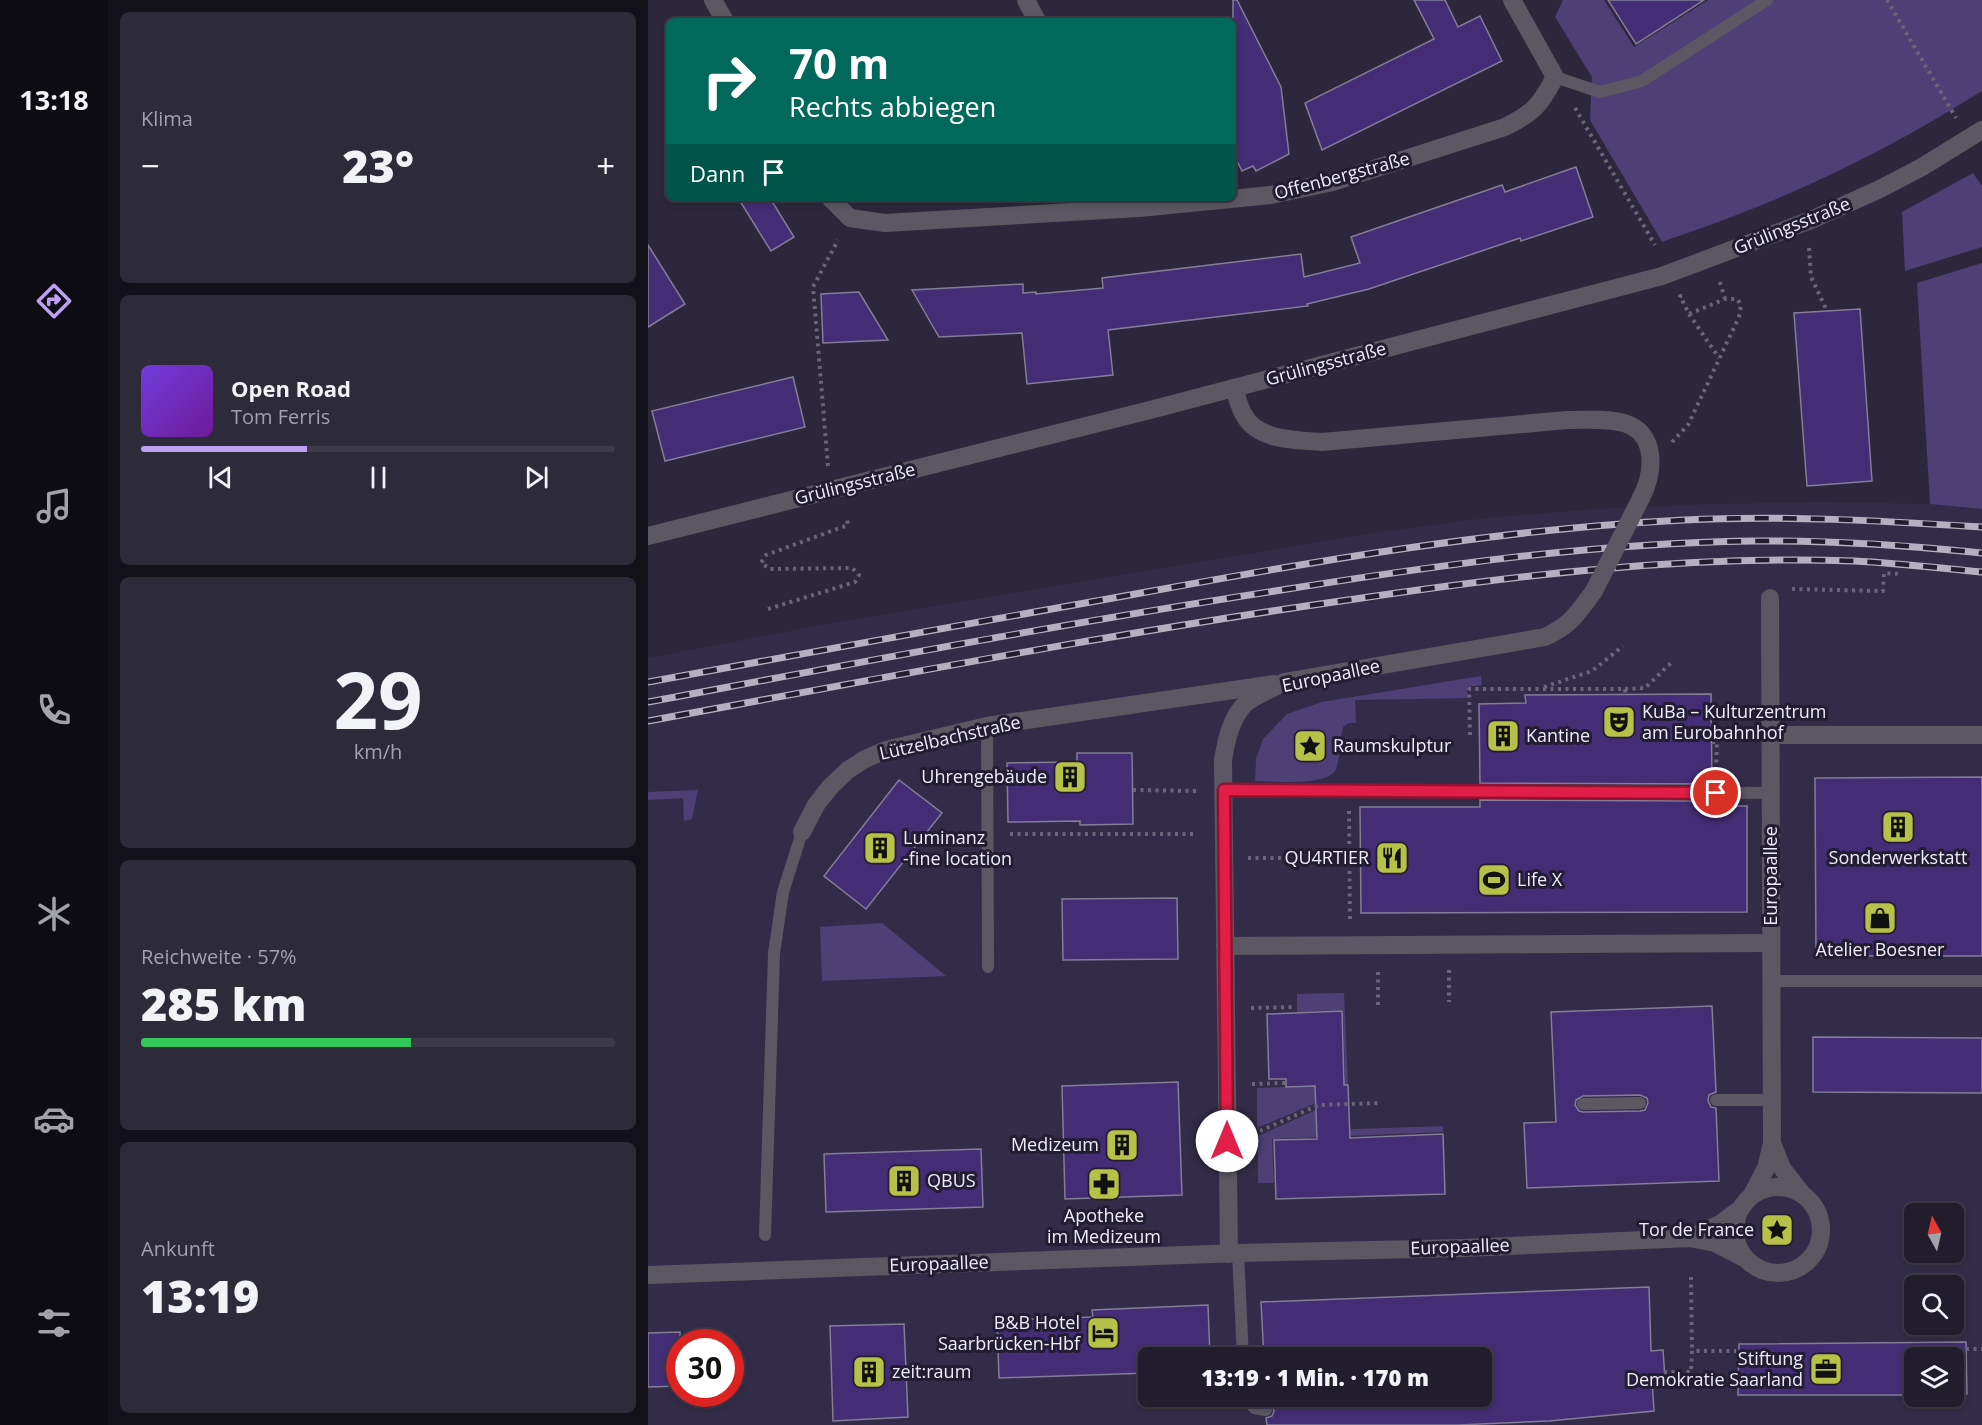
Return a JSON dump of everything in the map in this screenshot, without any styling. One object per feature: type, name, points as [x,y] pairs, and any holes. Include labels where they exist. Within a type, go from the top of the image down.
[{"type":"street","points":[[713,0],[724,18]]},
{"type":"street","points":[[1026,0],[1035,18]]},
{"type":"street","points":[[1512,0],[1555,77]]},
{"type":"street","name":"Offenbergstraße","points":[[1236,197],[1271,195],[1344,178],[1505,128],[1525,117],[1543,101],[1555,77]]},
{"type":"street","name":"Grülingsstraße","points":[[648,536],[1234,388],[1662,276],[1811,220],[1880,189],[1922,167],[1975,134]]},
{"type":"street","points":[[833,201],[850,218]]},
{"type":"street","name":"Offenbergstraße","points":[[850,218],[885,223],[1170,201]]},
{"type":"street","points":[[1234,388],[1245,417],[1257,429],[1276,437],[1322,442],[1524,423],[1600,420],[1623,423],[1636,428],[1650,447],[1651,465]]},
{"type":"street","name":"Europaallee","points":[[1234,1253],[1225,946],[1223,760],[1226,738],[1234,721],[1246,704],[1284,682],[1545,637],[1563,628],[1579,614],[1594,591],[1646,490],[1651,465]]},
{"type":"street","name":"Europaallee","points":[[1752,1195],[1766,1168],[1772,1143],[1770,598]]},
{"type":"street","name":"Lützelbachstraße","points":[[802,832],[816,805],[830,787],[848,770],[865,759],[886,750],[987,726],[1284,682]]},
{"type":"street","points":[[1771,735],[1982,735]]},
{"type":"street","points":[[1225,946],[1771,943]]},
{"type":"street","name":"Europaallee","points":[[1772,1143],[1782,1168],[1803,1195]]},
{"type":"street","points":[[1773,1187],[1783,1187],[1803,1195],[1815,1207],[1820,1223],[1820,1239],[1813,1254],[1797,1269],[1775,1274],[1754,1267],[1738,1249],[1734,1225],[1739,1210],[1752,1195],[1773,1187]]},
{"type":"street","name":"Europaallee","points":[[1690,1238],[1720,1224],[1739,1210]]},
{"type":"street","name":"Europaallee","points":[[648,1275],[1234,1253],[1464,1248],[1690,1238],[1715,1243],[1746,1259]]},
{"type":"lane","points":[[1555,77],[1600,93],[1642,81],[1767,0]]},
{"type":"lane","points":[[987,726],[988,967]]},
{"type":"lane","points":[[1224,790],[1771,793]]},
{"type":"lane","name":"Lützelbachstraße","points":[[765,1234],[774,953],[783,892],[802,832]]},
{"type":"lane","points":[[1771,981],[1982,981]]},
{"type":"lane","points":[[1716,1100],[1772,1100]]},
{"type":"lane","points":[[1583,1104],[1640,1103]]},
{"type":"lane","points":[[1234,1253],[1242,1347]]},
{"type":"lane","points":[[1253,1407],[1266,1410]]},
{"type":"path","points":[[1887,0],[1975,134]]},
{"type":"path","points":[[1584,122],[1654,245]]},
{"type":"path","points":[[828,464],[813,287],[850,218]]},
{"type":"path","points":[[1809,248],[1812,277],[1827,311]]},
{"type":"path","points":[[1720,282],[1725,299]]},
{"type":"path","points":[[1690,293],[1680,296],[1689,314],[1719,359]]},
{"type":"path","points":[[1651,465],[1688,425],[1739,317],[1740,305],[1737,299],[1725,299],[1689,314]]},
{"type":"path","points":[[768,609],[855,582],[858,575],[852,568],[770,569],[761,563],[766,555],[848,525],[847,519]]},
{"type":"path","points":[[1770,598],[1771,589],[1883,591],[1884,573],[1901,574]]},
{"type":"path","points":[[1540,689],[1592,670],[1623,646]]},
{"type":"path","points":[[1470,735],[1470,689],[1645,688],[1673,661]]},
{"type":"path","points":[[1625,688],[1625,694]]},
{"type":"path","points":[[1712,742],[1717,742],[1716,752]]},
{"type":"path","points":[[1133,790],[1195,791]]},
{"type":"path","points":[[1348,791],[1350,945]]},
{"type":"path","points":[[988,834],[1195,834]]},
{"type":"path","points":[[1247,858],[1360,858]]},
{"type":"path","points":[[1378,945],[1378,1005]]},
{"type":"path","points":[[1449,945],[1449,1002]]},
{"type":"path","points":[[1250,1008],[1294,1007]]},
{"type":"path","points":[[1252,1084],[1286,1083]]},
{"type":"path","points":[[1253,1134],[1319,1105],[1380,1103]]},
{"type":"path","points":[[1664,1372],[1691,1372],[1691,1277]]},
{"type":"path","points":[[1966,1349],[1982,1349]]},
{"type":"path","points":[[1692,1351],[1736,1351]]},
{"type":"shaded area","points":[[1563,0],[1604,0],[1634,47],[1708,0],[1982,0],[1982,91],[1896,142],[1836,172],[1775,200],[1662,242],[1590,120],[1592,77],[1555,17]]},
{"type":"shaded area","points":[[1973,173],[1982,186],[1982,247],[1905,271],[1902,212]]},
{"type":"shaded area","points":[[1982,263],[1982,509],[1930,504],[1917,283]]},
{"type":"shaded area","points":[[1820,502],[1930,504],[1982,509],[1982,1425],[648,1425],[648,658],[816,626],[1375,533],[1486,518],[1597,509]]},
{"type":"shaded area","points":[[1481,676],[1482,685],[1467,687],[1467,698],[1355,700],[1356,723],[1349,723],[1343,727],[1338,764],[1331,775],[1299,782],[1255,781],[1256,759],[1263,739],[1287,714],[1322,702]]},
{"type":"shaded area","points":[[698,790],[692,819],[684,821],[683,798],[648,800],[648,792]]},
{"type":"shaded area","points":[[882,923],[946,976],[822,981],[820,927]]},
{"type":"shaded area","points":[[1344,993],[1348,1085],[1316,1103],[1257,1128],[1257,1088],[1307,1086],[1307,1080],[1345,1078],[1343,1010],[1297,1012],[1297,994]]},
{"type":"shaded area","points":[[1316,1110],[1327,1110],[1328,1130],[1443,1126],[1443,1132],[1272,1139],[1274,1183],[1258,1183],[1258,1136]]},
{"type":"building","points":[[1233,0],[1237,0],[1281,87],[1289,154],[1256,171],[1253,166],[1242,171],[1236,159],[1236,18],[1233,18]]},
{"type":"building","points":[[1414,0],[1445,0],[1458,27],[1480,16],[1502,61],[1322,150],[1305,103],[1434,39]]},
{"type":"building","points":[[1608,0],[1704,0],[1636,44]]},
{"type":"building","points":[[1576,167],[1593,217],[1521,241],[1520,238],[1369,289],[1307,304],[1308,306],[1108,330],[1113,375],[1027,384],[1022,333],[939,337],[912,290],[1023,284],[1023,293],[1036,292],[1036,294],[1103,288],[1102,278],[1301,254],[1304,277],[1360,263],[1351,237],[1502,185],[1505,192]]},
{"type":"building","points":[[740,201],[772,201],[794,237],[771,251]]},
{"type":"building","points":[[648,245],[685,304],[648,327]]},
{"type":"building","points":[[859,292],[888,340],[823,343],[821,294]]},
{"type":"building","points":[[1860,309],[1872,481],[1807,486],[1794,313]]},
{"type":"building","points":[[793,377],[805,427],[665,461],[652,411]]},
{"type":"building","name":"KuBa – Kulturzentrum am Eurobahnhof","points":[[1711,694],[1712,784],[1480,783],[1479,704],[1526,703],[1525,695]]},
{"type":"building","name":"Uhrengebäude","points":[[1077,753],[1132,753],[1133,824],[1080,825],[1080,821],[1008,822],[1007,763],[1077,762]]},
{"type":"building","name":"Sonderwerkstatt","points":[[1982,777],[1982,956],[1816,956],[1815,778]]},
{"type":"building","name":"Luminanz -fine location","points":[[899,780],[942,813],[866,909],[824,876]]},
{"type":"building","points":[[1480,800],[1712,801],[1712,806],[1747,806],[1747,912],[1361,913],[1360,807],[1480,807]]},
{"type":"building","points":[[1177,898],[1178,959],[1063,960],[1062,899]]},
{"type":"building","points":[[1712,1006],[1716,1092],[1709,1095],[1708,1101],[1711,1107],[1716,1108],[1719,1181],[1527,1188],[1524,1123],[1556,1122],[1551,1012]],"holes":[[[1640,1095],[1647,1098],[1648,1103],[1645,1110],[1640,1111],[1583,1112],[1579,1111],[1575,1105],[1576,1100],[1583,1096]]]},
{"type":"building","points":[[1342,1011],[1344,1085],[1348,1085],[1350,1138],[1443,1134],[1445,1194],[1276,1199],[1274,1140],[1317,1139],[1315,1086],[1286,1087],[1286,1079],[1269,1079],[1267,1014]]},
{"type":"building","points":[[1813,1037],[1982,1038],[1982,1093],[1813,1092]]},
{"type":"building","name":"Medizeum","points":[[1178,1082],[1182,1195],[1065,1199],[1062,1086]]},
{"type":"building","name":"QBUS","points":[[981,1149],[983,1207],[826,1212],[824,1154]]},
{"type":"building","points":[[1649,1287],[1651,1351],[1663,1350],[1665,1379],[1652,1379],[1654,1411],[1549,1421],[1458,1425],[1267,1425],[1266,1418],[1272,1416],[1273,1407],[1492,1407],[1492,1347],[1263,1347],[1261,1302]]},
{"type":"building","name":"B&B Hotel Saarbrücken-Hbf","points":[[1208,1305],[1210,1347],[1138,1347],[1138,1373],[999,1378],[997,1320],[1093,1317],[1092,1310]]},
{"type":"building","name":"zeit:raum","points":[[904,1324],[908,1417],[833,1421],[830,1326]]},
{"type":"building","points":[[666,1332],[666,1386],[648,1387],[648,1333]]},
{"type":"building","name":"Stiftung Demokratie Saarland","points":[[1966,1342],[1967,1394],[1964,1394],[1964,1347],[1904,1347],[1904,1395],[1738,1395],[1739,1344]]},
{"type":"railway","points":[[648,682],[1276,569],[1479,538],[1616,524],[1759,518],[1833,519],[1982,527]]},
{"type":"railway","points":[[648,702],[1118,616],[1512,557],[1632,546],[1752,541],[1810,541],[1982,553]]},
{"type":"railway","points":[[648,721],[1178,626],[1417,590],[1541,575],[1666,564],[1791,560],[1902,564],[1982,572]]},
{"type":"place","name":"KuBa – Kulturzentrum am Eurobahnhof","points":[[1619,722]]},
{"type":"place","name":"Kantine","points":[[1503,736]]},
{"type":"place","name":"Raumskulptur","points":[[1310,746]]},
{"type":"place","name":"Uhrengebäude","points":[[1070,777]]},
{"type":"place","name":"Sonderwerkstatt","points":[[1898,827]]},
{"type":"place","name":"Luminanz -fine location","points":[[880,848]]},
{"type":"place","name":"QU4RTIER","points":[[1392,858]]},
{"type":"place","name":"Life X","points":[[1494,880]]},
{"type":"place","name":"Atelier Boesner","points":[[1880,918]]},
{"type":"place","name":"Medizeum","points":[[1122,1145]]},
{"type":"place","name":"QBUS","points":[[904,1181]]},
{"type":"place","name":"Apotheke im Medizeum","points":[[1104,1184]]},
{"type":"place","name":"Tor de France","points":[[1777,1230]]},
{"type":"place","name":"B&B Hotel Saarbrücken-Hbf","points":[[1103,1333]]},
{"type":"place","name":"Stiftung Demokratie Saarland","points":[[1826,1369]]},
{"type":"place","name":"zeit:raum","points":[[869,1372]]},
{"type":"route","points":[[1227,1141],[1224,790],[1716,793]]}]
